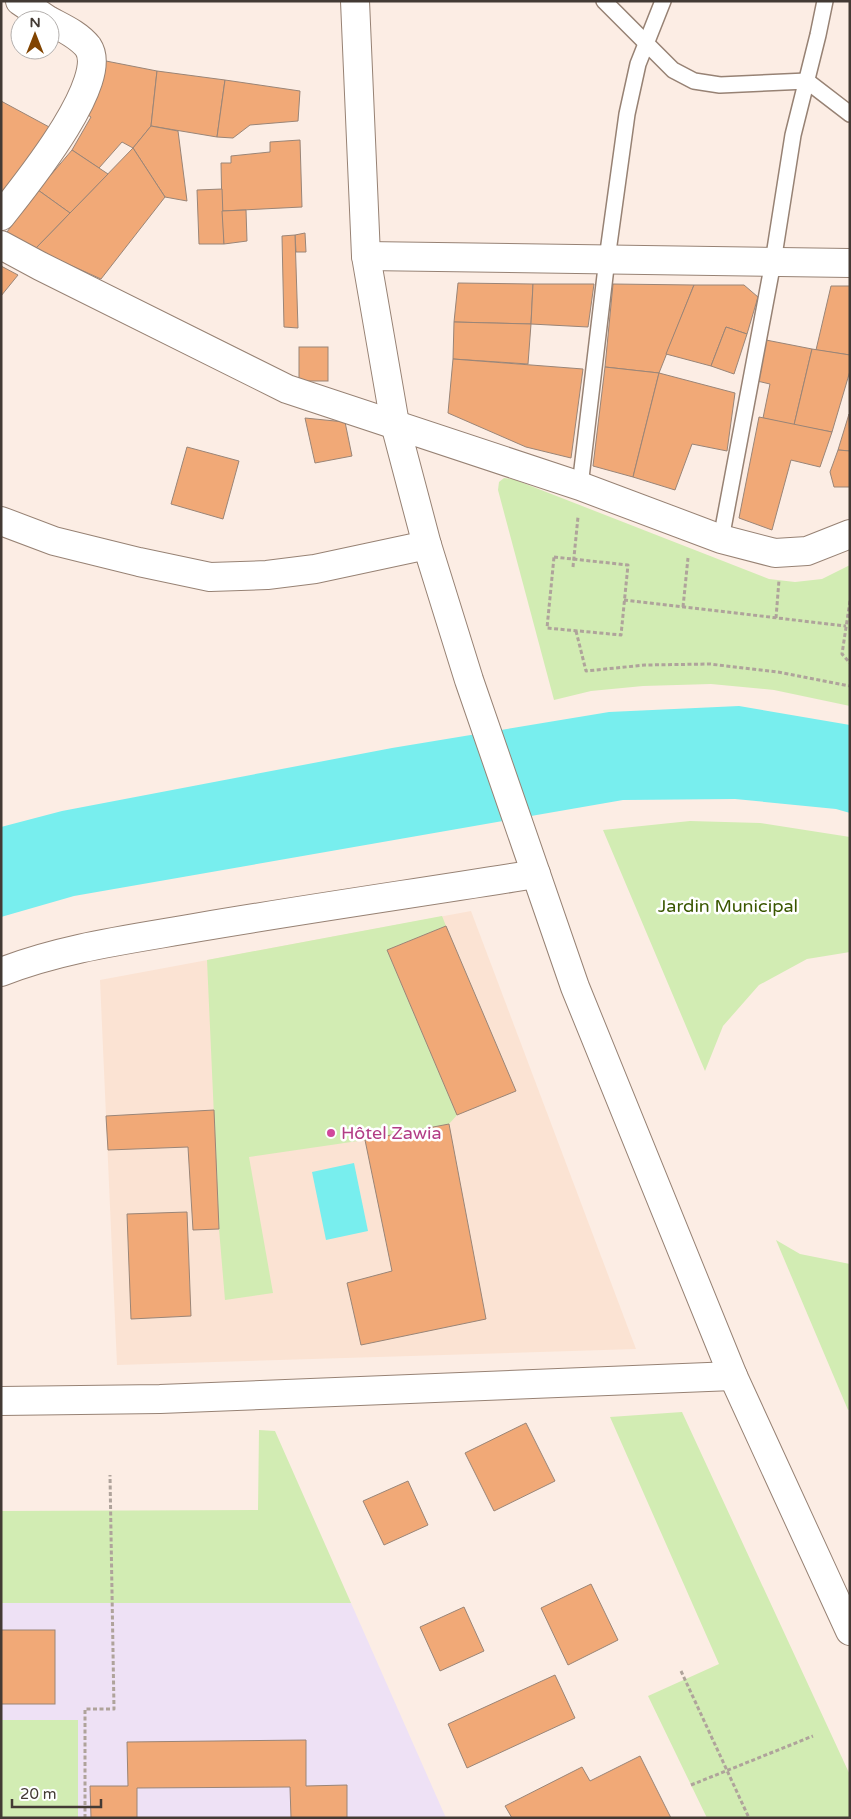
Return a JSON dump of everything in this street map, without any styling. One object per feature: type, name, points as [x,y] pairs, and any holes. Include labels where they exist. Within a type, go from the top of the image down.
[{"type":"street","points":[[20,1],[33,10]]},
{"type":"street","points":[[355,1],[366,256],[395,424],[427,545],[469,680],[575,987],[733,1376],[850,1631]]},
{"type":"street","points":[[1,216],[30,179],[72,118],[85,90],[92,60],[89,48],[60,28]]},
{"type":"street","points":[[1,245],[287,389],[580,486],[721,539],[775,553],[806,552],[850,534]]},
{"type":"street","points":[[366,256],[850,263]]},
{"type":"street","points":[[1,521],[54,540],[138,562],[210,577],[267,575],[315,569],[427,545]]},
{"type":"street","points":[[1,972],[56,954],[97,945],[229,922],[532,863]]},
{"type":"street","points":[[1,1401],[190,1398],[733,1376]]},
{"type":"lane","points":[[604,1],[673,70],[694,81],[720,85],[806,81],[850,114]]},
{"type":"lane","points":[[580,486],[627,114],[638,64],[663,1]]},
{"type":"lane","points":[[721,539],[773,262],[793,135],[825,1]]},
{"type":"path","points":[[573,567],[580,486]]},
{"type":"path","points":[[776,618],[782,552]]},
{"type":"path","points":[[683,607],[688,556]]},
{"type":"path","points":[[554,557],[628,565],[624,600],[621,635],[547,628],[554,557]]},
{"type":"path","points":[[624,600],[846,626]]},
{"type":"path","points":[[850,601],[842,654],[850,663]]},
{"type":"path","points":[[576,631],[586,671],[645,665],[710,664],[778,672],[850,686]]},
{"type":"path","points":[[84,1818],[85,1709],[114,1709],[110,1475]]},
{"type":"path","points":[[681,1672],[749,1818]]},
{"type":"path","points":[[691,1785],[813,1736]]},
{"type":"shaded area","name":"Hôtel Zawia","points":[[471,911],[636,1349],[117,1365],[100,980]]},
{"type":"shaded area","points":[[1,1603],[351,1603],[446,1818],[1,1818]]},
{"type":"green space","points":[[504,478],[513,479],[769,579],[795,582],[822,579],[850,565],[850,706],[774,690],[711,684],[643,686],[591,691],[554,700],[498,490],[499,482]]},
{"type":"green space","name":"Jardin Municipal","points":[[690,821],[760,823],[850,837],[850,952],[807,959],[759,985],[723,1026],[705,1071],[603,830]]},
{"type":"green space","points":[[442,916],[446,926],[387,950],[457,1115],[449,1124],[365,1140],[249,1157],[273,1293],[225,1300],[219,1229],[207,960]]},
{"type":"green space","points":[[776,1240],[800,1254],[850,1264],[850,1409],[848,1410]]},
{"type":"green space","points":[[682,1412],[850,1775],[850,1818],[707,1818],[648,1696],[719,1664],[610,1417]]},
{"type":"green space","points":[[259,1430],[275,1431],[351,1603],[1,1603],[1,1511],[258,1510]]},
{"type":"green space","points":[[1,1720],[78,1720],[78,1818],[1,1818]]},
{"type":"water","points":[[739,706],[850,725],[850,813],[836,809],[735,799],[623,800],[74,896],[1,917],[1,827],[62,811],[392,748],[609,712]]},
{"type":"water","points":[[354,1163],[368,1231],[326,1240],[312,1172]]},
{"type":"building","points":[[106,61],[157,71],[151,126],[133,148],[122,142],[99,168],[72,150],[91,117],[85,113]]},
{"type":"building","points":[[157,71],[225,80],[217,137],[151,126]]},
{"type":"building","points":[[225,80],[300,91],[298,121],[250,125],[233,138],[217,137]]},
{"type":"building","points":[[1,101],[51,128],[1,196]]},
{"type":"building","points":[[151,126],[178,131],[187,201],[165,197],[133,148]]},
{"type":"building","points":[[300,140],[302,207],[222,211],[221,163],[231,163],[231,156],[270,152],[270,142]]},
{"type":"building","points":[[133,148],[165,197],[101,279],[35,249]]},
{"type":"building","points":[[72,150],[108,174],[70,213],[38,190]]},
{"type":"building","points":[[222,189],[224,244],[199,244],[197,190]]},
{"type":"building","points":[[38,190],[70,213],[35,249],[7,232]]},
{"type":"building","points":[[246,210],[247,241],[224,244],[222,211]]},
{"type":"building","points":[[305,233],[306,252],[296,252],[295,235]]},
{"type":"building","points":[[295,235],[298,328],[284,327],[282,236]]},
{"type":"building","points":[[1,266],[18,275],[1,296]]},
{"type":"building","points":[[458,283],[533,284],[531,324],[454,322]]},
{"type":"building","points":[[533,284],[594,284],[588,327],[531,324]]},
{"type":"building","points":[[613,284],[694,285],[659,373],[605,367]]},
{"type":"building","points":[[694,285],[744,285],[758,297],[747,334],[726,327],[711,366],[666,354]]},
{"type":"building","points":[[831,286],[850,286],[850,355],[816,350]]},
{"type":"building","points":[[454,322],[531,324],[528,364],[453,359]]},
{"type":"building","points":[[726,327],[747,334],[734,374],[711,366]]},
{"type":"building","points":[[766,340],[812,349],[794,425],[763,418],[770,384],[757,381]]},
{"type":"building","points":[[299,347],[328,347],[328,381],[299,381]]},
{"type":"building","points":[[812,349],[850,355],[850,371],[832,432],[794,425]]},
{"type":"building","points":[[453,359],[583,369],[571,458],[526,447],[448,413]]},
{"type":"building","points":[[605,367],[659,373],[633,477],[593,466]]},
{"type":"building","points":[[659,373],[735,393],[727,451],[692,444],[675,490],[633,477]]},
{"type":"building","points":[[849,414],[850,451],[838,450]]},
{"type":"building","points":[[759,417],[832,432],[820,467],[791,460],[772,530],[739,518]]},
{"type":"building","points":[[305,418],[345,422],[352,456],[315,463]]},
{"type":"building","points":[[187,447],[239,461],[223,519],[171,504]]},
{"type":"building","points":[[838,450],[850,451],[850,487],[834,487],[830,472]]},
{"type":"building","points":[[446,926],[516,1091],[457,1115],[387,950]]},
{"type":"building","points":[[214,1110],[219,1229],[193,1230],[188,1147],[108,1150],[106,1116]]},
{"type":"building","points":[[449,1124],[486,1319],[361,1345],[347,1283],[392,1271],[365,1140]]},
{"type":"building","points":[[187,1212],[191,1316],[131,1319],[127,1214]]},
{"type":"building","points":[[526,1423],[555,1481],[494,1511],[465,1453]]},
{"type":"building","points":[[408,1481],[428,1525],[384,1545],[363,1501]]},
{"type":"building","points":[[591,1584],[618,1640],[568,1665],[541,1608]]},
{"type":"building","points":[[464,1607],[484,1651],[440,1671],[420,1627]]},
{"type":"building","points":[[1,1630],[55,1630],[55,1704],[1,1704]]},
{"type":"building","points":[[555,1675],[575,1718],[467,1768],[448,1724]]},
{"type":"building","points":[[306,1740],[306,1786],[347,1785],[347,1818],[291,1818],[290,1787],[137,1788],[137,1818],[91,1818],[90,1786],[128,1786],[127,1742]]},
{"type":"building","points":[[640,1756],[671,1818],[512,1818],[505,1806],[582,1767],[590,1781]]},
{"type":"place","name":"Hôtel Zawia","points":[[331,1133]]}]
